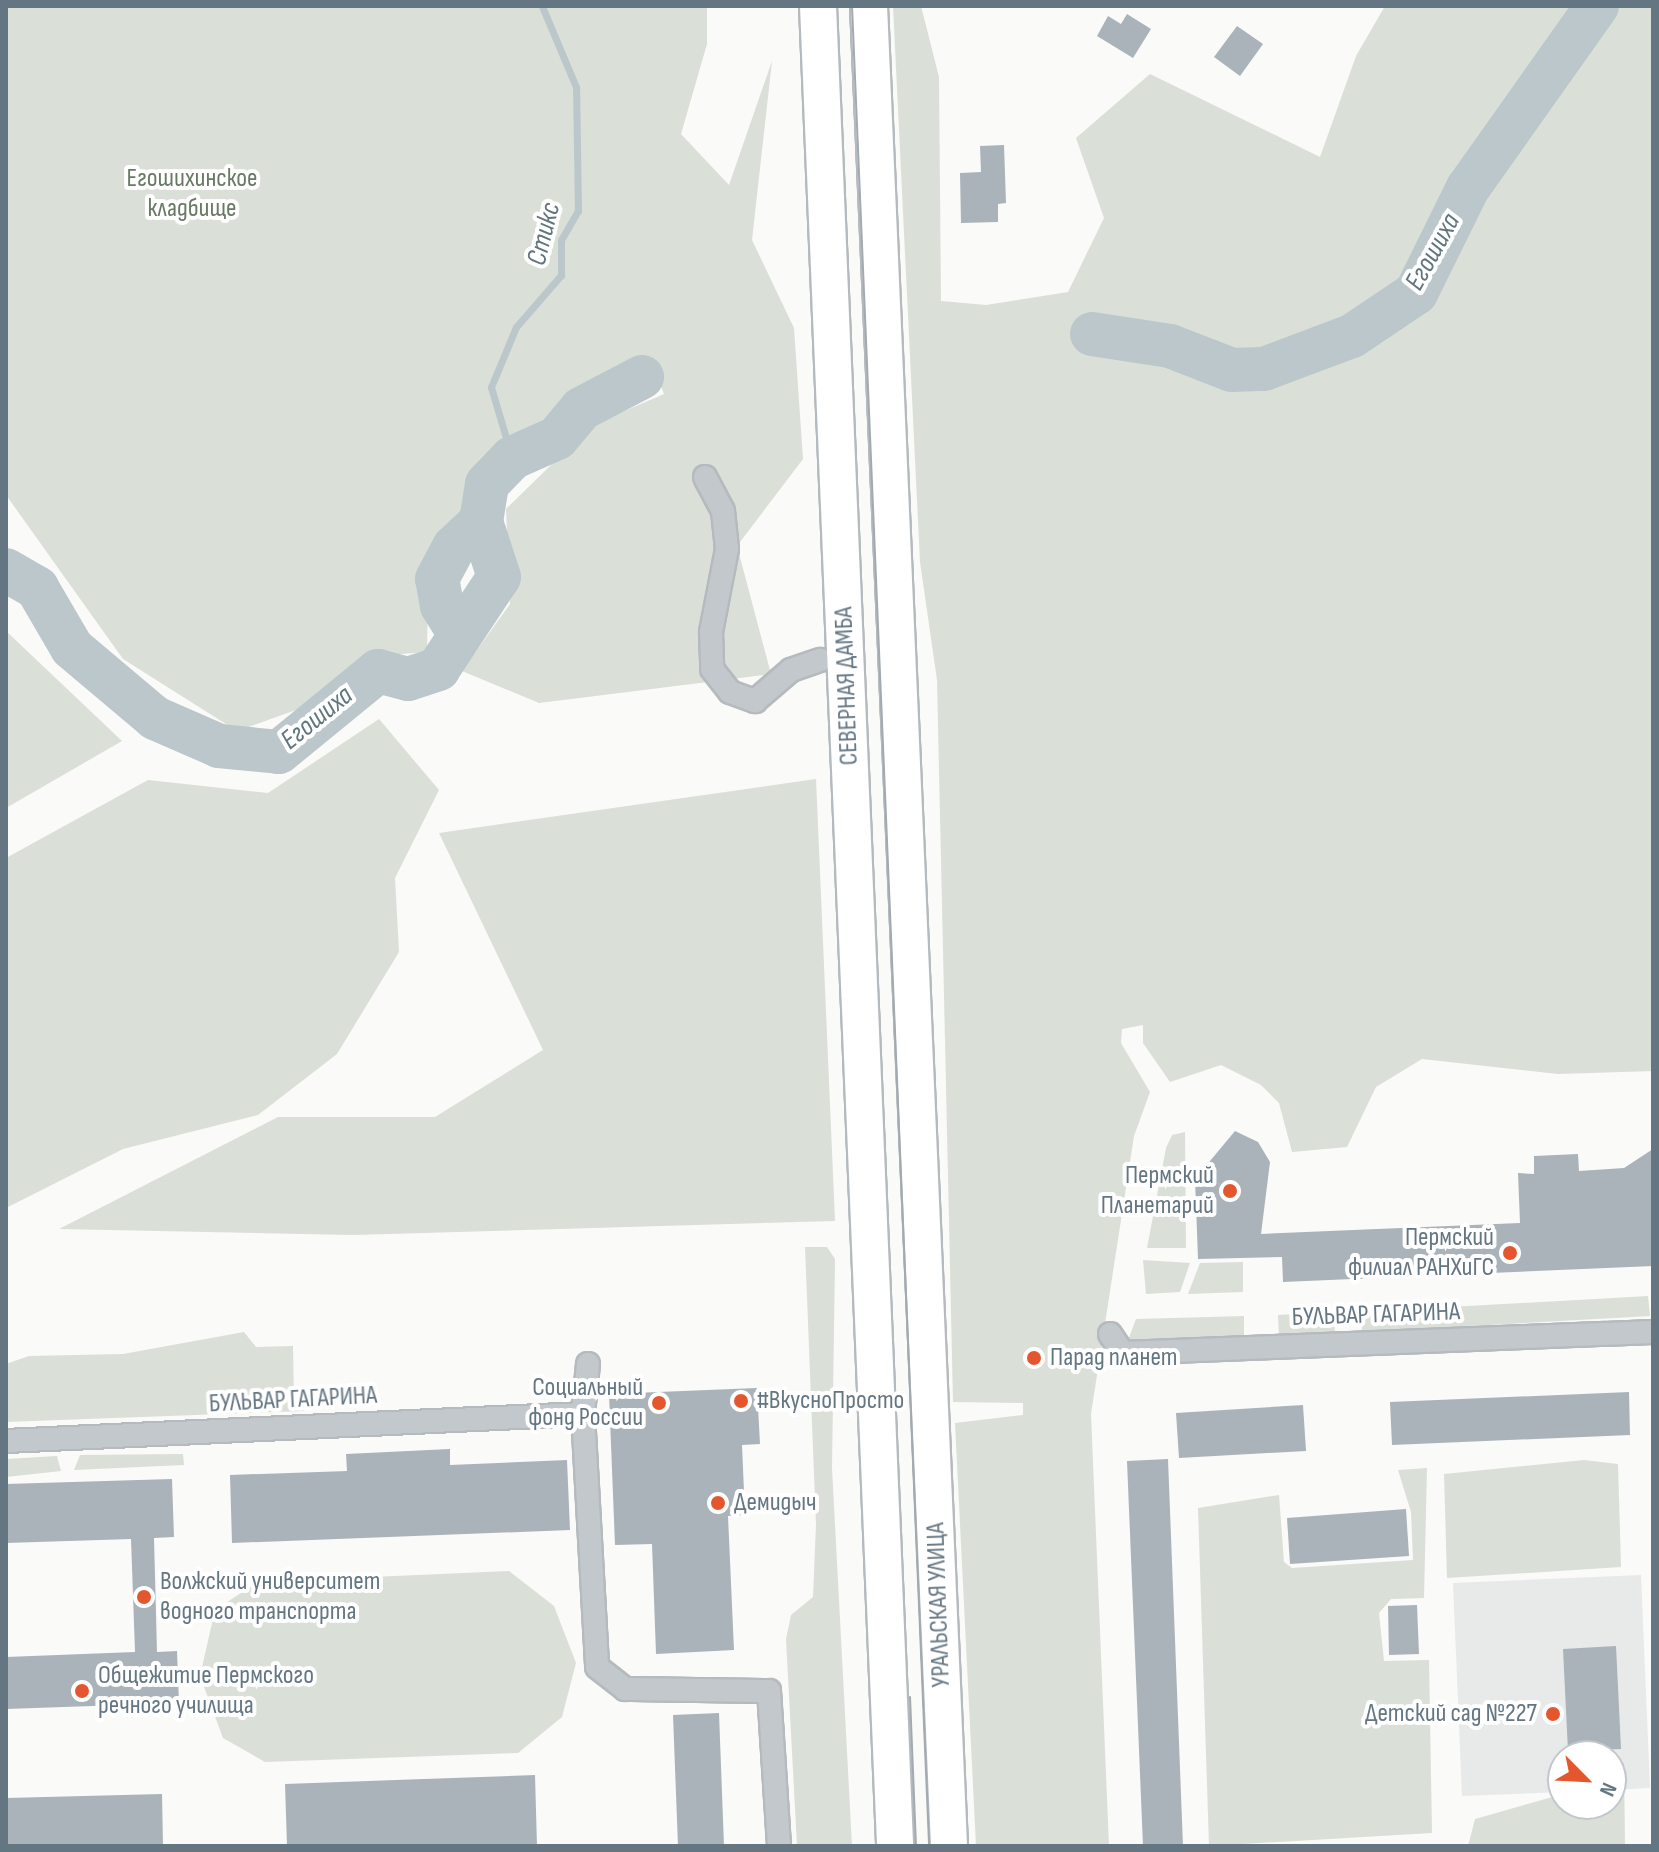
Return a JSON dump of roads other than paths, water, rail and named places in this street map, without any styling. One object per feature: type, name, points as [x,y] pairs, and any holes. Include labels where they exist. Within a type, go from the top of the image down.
[{"type":"main road","name":"СЕВЕРНАЯ ДАМБА","points":[[818,6],[871,1367],[895,1846]]},
{"type":"main road","name":"СЕВЕРНАЯ ДАМБА","points":[[869,6],[929,1364]]},
{"type":"main road","name":"УРАЛЬСКАЯ УЛИЦА","points":[[929,1364],[949,1846]]},
{"type":"street","points":[[705,477],[723,511],[727,549],[711,632],[712,669],[730,692],[755,701],[791,670],[820,660]]},
{"type":"street","name":"БУЛЬВАР ГАГАРИНА","points":[[1110,1334],[1123,1353],[1653,1332]]},
{"type":"street","points":[[588,1364],[583,1414],[597,1667],[625,1689],[769,1691],[779,1846]]},
{"type":"street","name":"БУЛЬВАР ГАГАРИНА","points":[[6,1441],[583,1414]]},
{"type":"waterway","name":"Стикс","points":[[512,458],[491,387],[516,327],[561,275],[561,240],[578,211],[576,87],[542,6]]},
{"type":"waterway","name":"Егошиха","points":[[1092,334],[1170,346],[1232,370],[1264,369],[1352,336],[1416,293],[1468,188],[1597,6]]},
{"type":"waterway","name":"Егошиха","points":[[6,570],[37,588],[72,648],[155,718],[219,746],[279,752],[378,671],[408,679],[438,669],[499,577],[481,522],[487,484],[512,458],[557,438],[581,409],[642,377]]},
{"type":"waterway","points":[[459,633],[442,606],[437,579],[454,547],[481,522]]},
{"type":"tram line","points":[[852,6],[929,1846]]},
{"type":"tram line","points":[[910,1697],[916,1846]]},
{"type":"place","name":"Пермский Планетарий","points":[[1230,1191]]},
{"type":"place","name":"Пермский филиал РАНХиГС","points":[[1510,1253]]},
{"type":"place","name":"Парад планет","points":[[1034,1358]]},
{"type":"place","name":"#ВкусноПросто","points":[[741,1401]]},
{"type":"place","name":"Социальный фонд России","points":[[659,1403]]},
{"type":"place","name":"Демидыч","points":[[718,1503]]},
{"type":"place","name":"Волжский университет водного транспорта","points":[[144,1597]]},
{"type":"place","name":"Общежитие Пермского речного училища","points":[[82,1691]]},
{"type":"place","name":"Детский сад №227","points":[[1553,1714]]},
{"type":"park label","name":"Егошихинское кладбище","points":[[192,194]]}]
